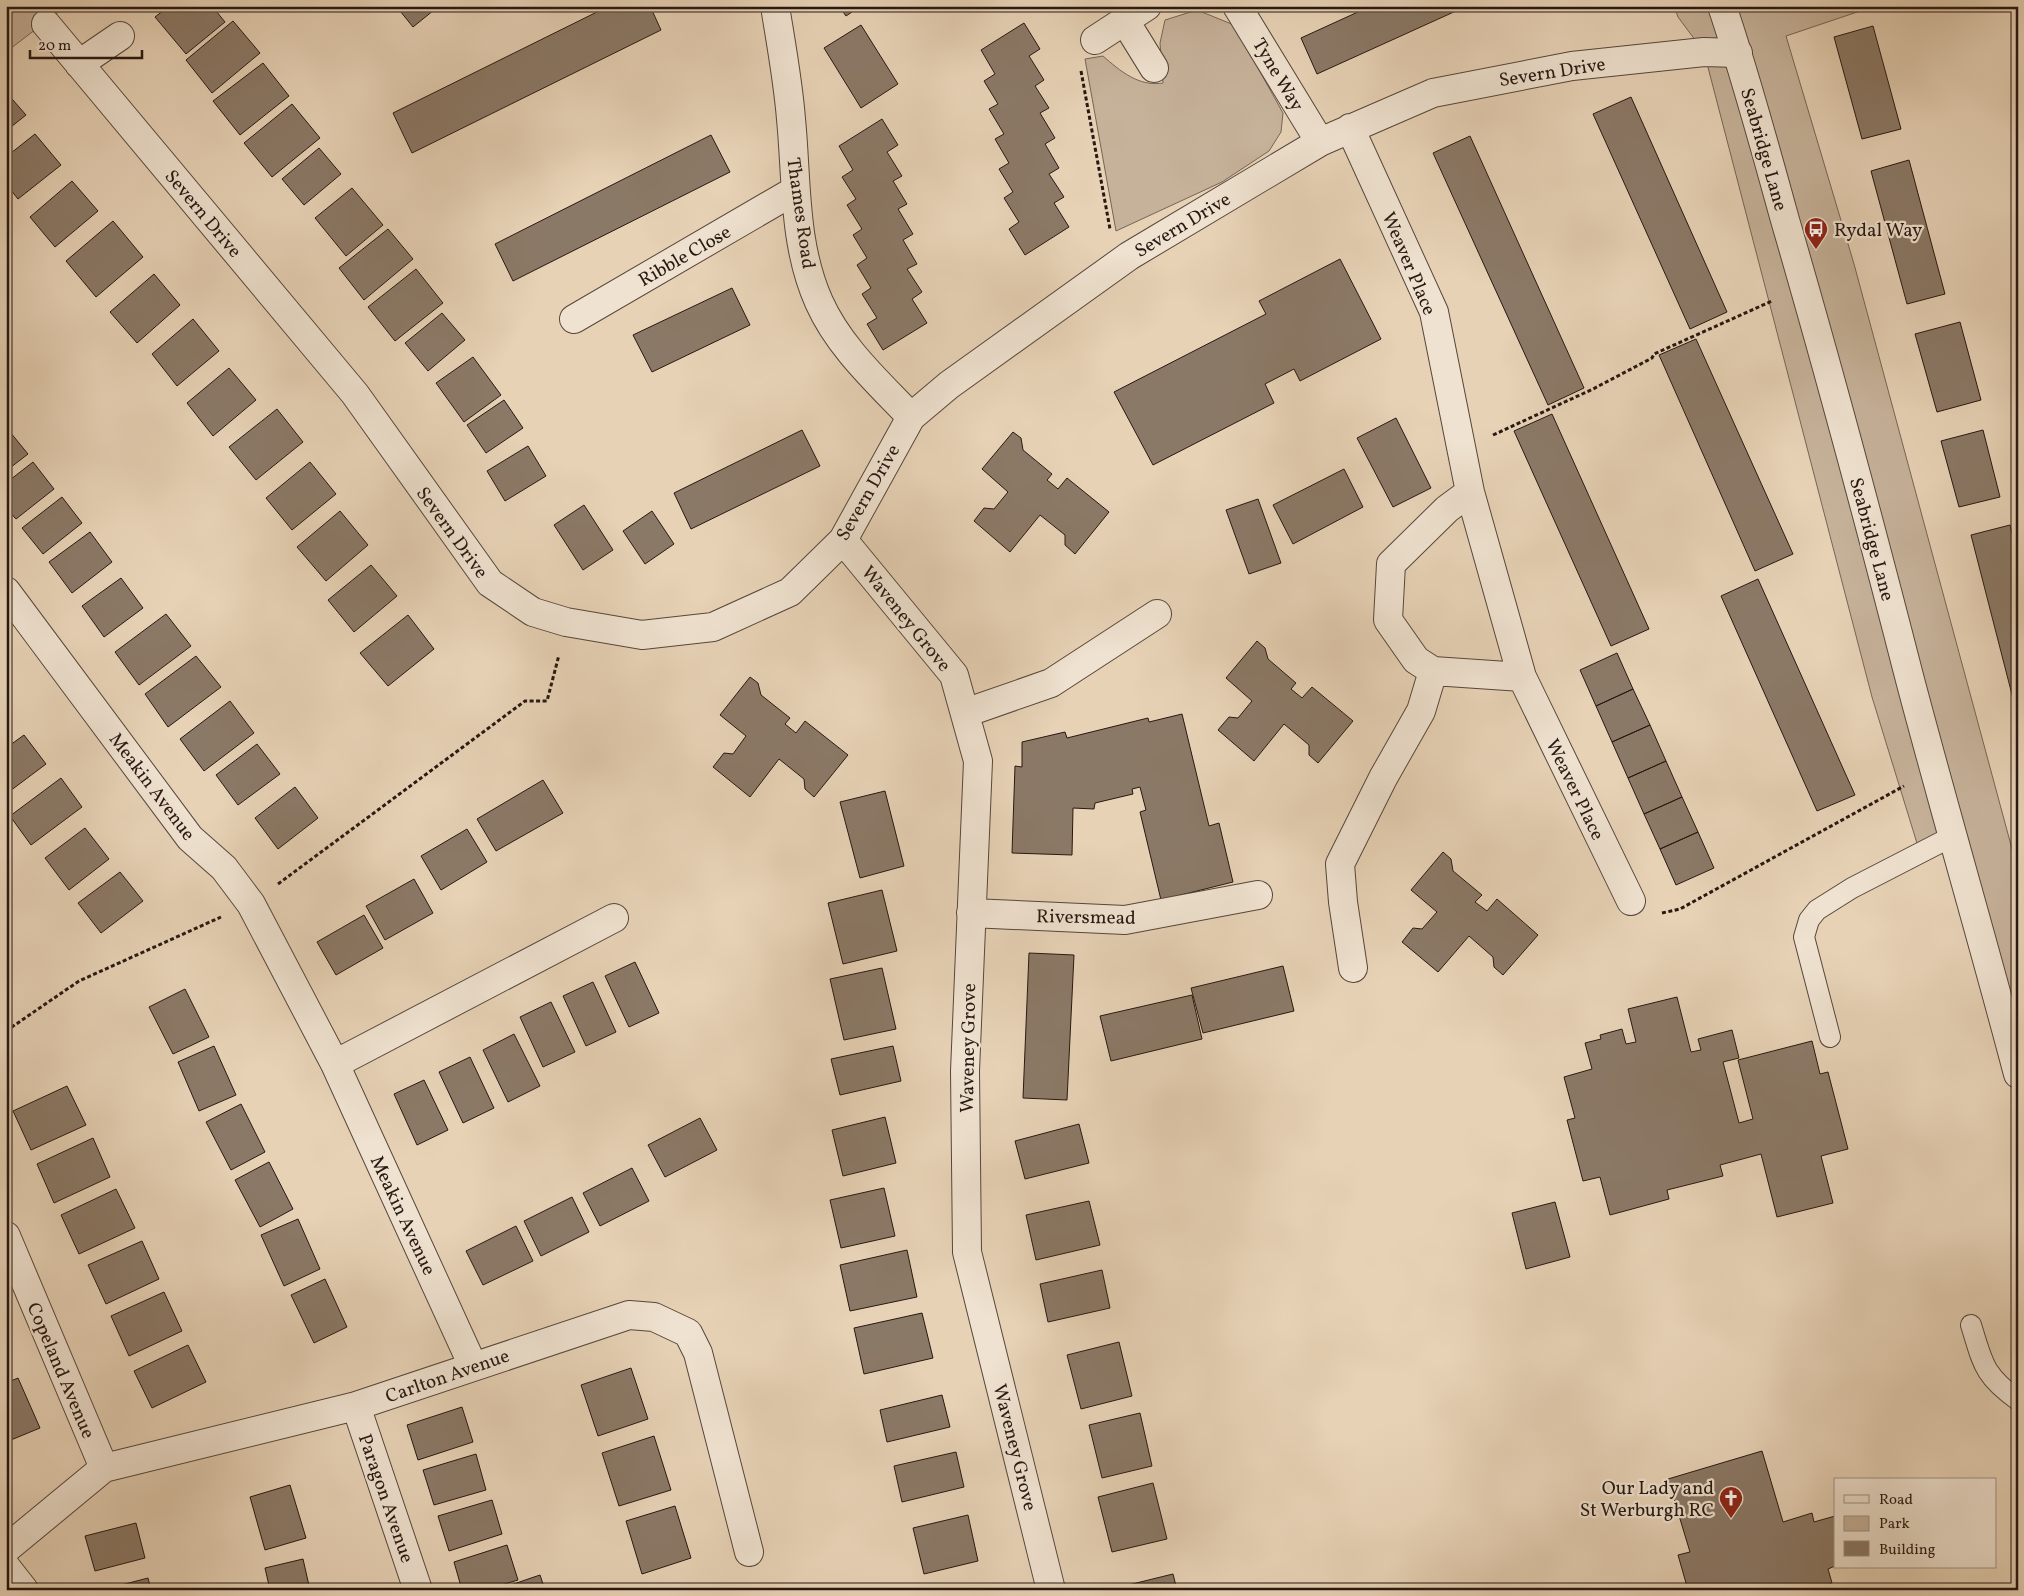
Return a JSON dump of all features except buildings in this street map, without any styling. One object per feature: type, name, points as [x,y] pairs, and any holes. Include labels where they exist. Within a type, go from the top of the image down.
[{"type":"street","name":"Thames Road","points":[[775,6],[791,119],[794,191],[804,258],[819,302],[843,344],[911,417]]},
{"type":"street","points":[[1095,40],[1147,6]]},
{"type":"street","name":"Tyne Way","points":[[1237,6],[1320,142]]},
{"type":"street","name":"Seabridge Lane","points":[[1722,6],[1738,53],[1868,515],[1934,769],[2018,1074]]},
{"type":"street","points":[[1125,21],[1154,68]]},
{"type":"street","name":"Severn Drive","points":[[46,24],[355,394],[490,583],[533,612],[566,622],[642,635],[713,627],[790,592],[842,540],[911,417],[949,385],[1117,264],[1320,142],[1433,93],[1572,66],[1704,52],[1738,53]]},
{"type":"street","points":[[79,64],[120,36]]},
{"type":"street","name":"Weaver Place","points":[[1350,128],[1434,312],[1470,492],[1522,677],[1631,901]]},
{"type":"street","name":"Ribble Close","points":[[574,320],[794,191]]},
{"type":"street","points":[[1470,492],[1447,509],[1391,564],[1388,620],[1416,660],[1433,671],[1522,677]]},
{"type":"street","name":"Waveney Grove","points":[[842,540],[954,675],[978,761],[965,1070],[967,1252],[1052,1590]]},
{"type":"street","name":"Meakin Avenue","points":[[6,591],[190,838],[224,868],[251,904],[335,1064],[473,1366]]},
{"type":"street","points":[[965,713],[1051,684],[1157,614]]},
{"type":"street","points":[[1353,968],[1342,902],[1340,864],[1383,778],[1421,711],[1433,671]]},
{"type":"street","name":"Riversmead","points":[[971,913],[1125,920],[1258,895]]},
{"type":"street","points":[[335,1064],[614,918]]},
{"type":"street","name":"Copeland Avenue","points":[[6,1236],[14,1277],[104,1468]]},
{"type":"street","name":"Carlton Avenue","points":[[6,1550],[104,1468],[356,1406],[630,1315],[654,1317],[688,1333],[698,1353],[749,1552]]},
{"type":"street","name":"Paragon Avenue","points":[[356,1406],[418,1590]]},
{"type":"street","points":[[6,1567],[24,1590]]},
{"type":"lane","points":[[1830,1036],[1804,937],[1809,920],[1817,910],[1852,888],[1953,836]]},
{"type":"lane","points":[[1971,1325],[1986,1372],[2003,1390],[2018,1400]]},
{"type":"path","points":[[1095,40],[1078,51],[1117,264]]},
{"type":"path","points":[[1461,450],[1593,389],[1652,358],[1654,354],[1805,288]]},
{"type":"path","points":[[6,1031],[79,981],[251,904],[525,701],[547,702],[566,622]]},
{"type":"path","points":[[1631,901],[1641,919],[1680,909],[1934,769]]},
{"type":"green space","points":[[6,6],[62,6],[61,10],[6,52]]},
{"type":"green space","points":[[1674,6],[1875,6],[1786,36],[1854,264],[2018,871],[2018,1076],[1954,836],[1920,853],[1872,697],[1704,52],[1678,17]]},
{"type":"green space","points":[[1197,10],[1234,25],[1283,113],[1281,132],[1269,151],[1222,182],[1116,231],[1085,59],[1103,56],[1130,77],[1146,83],[1163,83],[1160,43],[1165,20]]},
{"type":"place","name":"Rydal Way","points":[[1816,250]]},
{"type":"place","name":"Our Lady and St Werburgh RC","points":[[1731,1519]]}]
